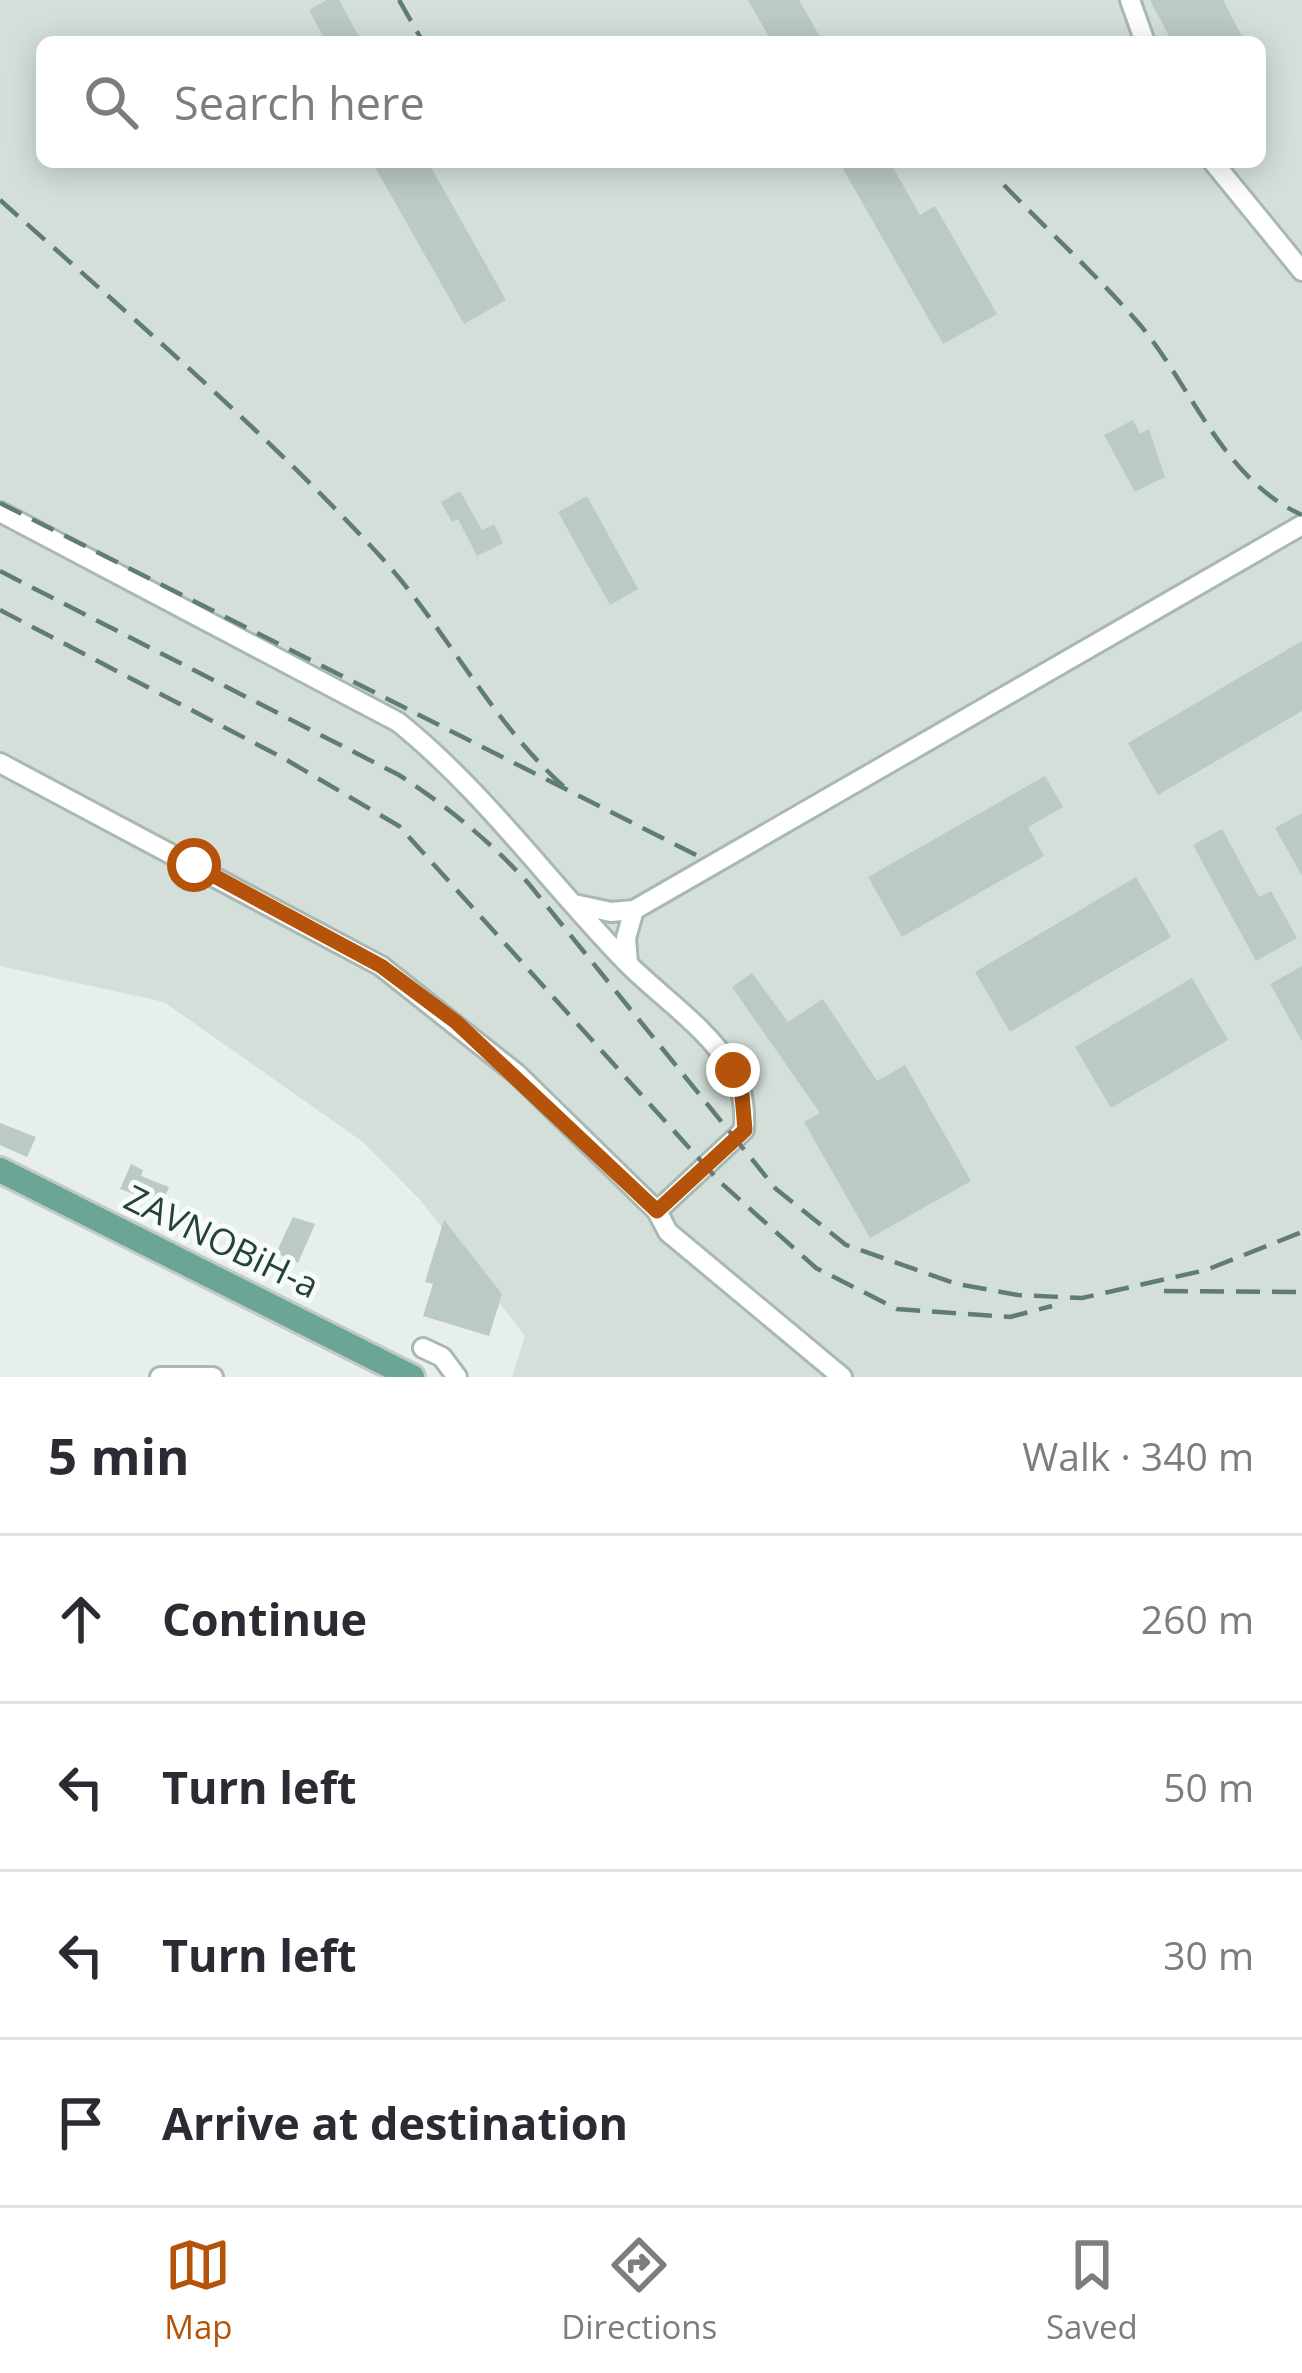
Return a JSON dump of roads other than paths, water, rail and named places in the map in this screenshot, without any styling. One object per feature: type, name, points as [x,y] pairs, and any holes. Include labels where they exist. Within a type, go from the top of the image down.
[{"type":"main road","name":"ZAVNOBiH-a","points":[[0,1170],[412,1377]]},
{"type":"street","points":[[1130,0],[1143,36]]},
{"type":"street","points":[[1218,168],[1302,271]]},
{"type":"street","points":[[0,512],[398,722],[436,753],[628,964],[733,1070],[745,1130],[657,1211]]},
{"type":"street","points":[[572,903],[611,912],[634,910],[1302,525]]},
{"type":"street","points":[[0,763],[381,966],[518,1074],[657,1211],[668,1232],[842,1377]]},
{"type":"street","points":[[628,964],[634,910]]},
{"type":"street","points":[[423,1348],[442,1357],[457,1377]]},
{"type":"street","points":[[160,1377],[213,1377]]},
{"type":"railway","points":[[399,0],[420,36]]},
{"type":"railway","points":[[1004,185],[1141,326],[1230,456],[1275,499],[1302,515]]},
{"type":"railway","points":[[0,200],[195,374],[336,510],[405,586],[518,738],[570,792]]},
{"type":"railway","points":[[0,503],[706,860]]},
{"type":"railway","points":[[0,571],[399,775],[451,812],[529,884],[776,1189],[846,1245],[957,1284],[1018,1295],[1082,1298],[1206,1270],[1302,1232]]},
{"type":"railway","points":[[0,610],[285,759],[399,826],[720,1182],[816,1268],[897,1309],[1010,1317],[1052,1306]]},
{"type":"railway","points":[[1164,1291],[1302,1292]]}]
